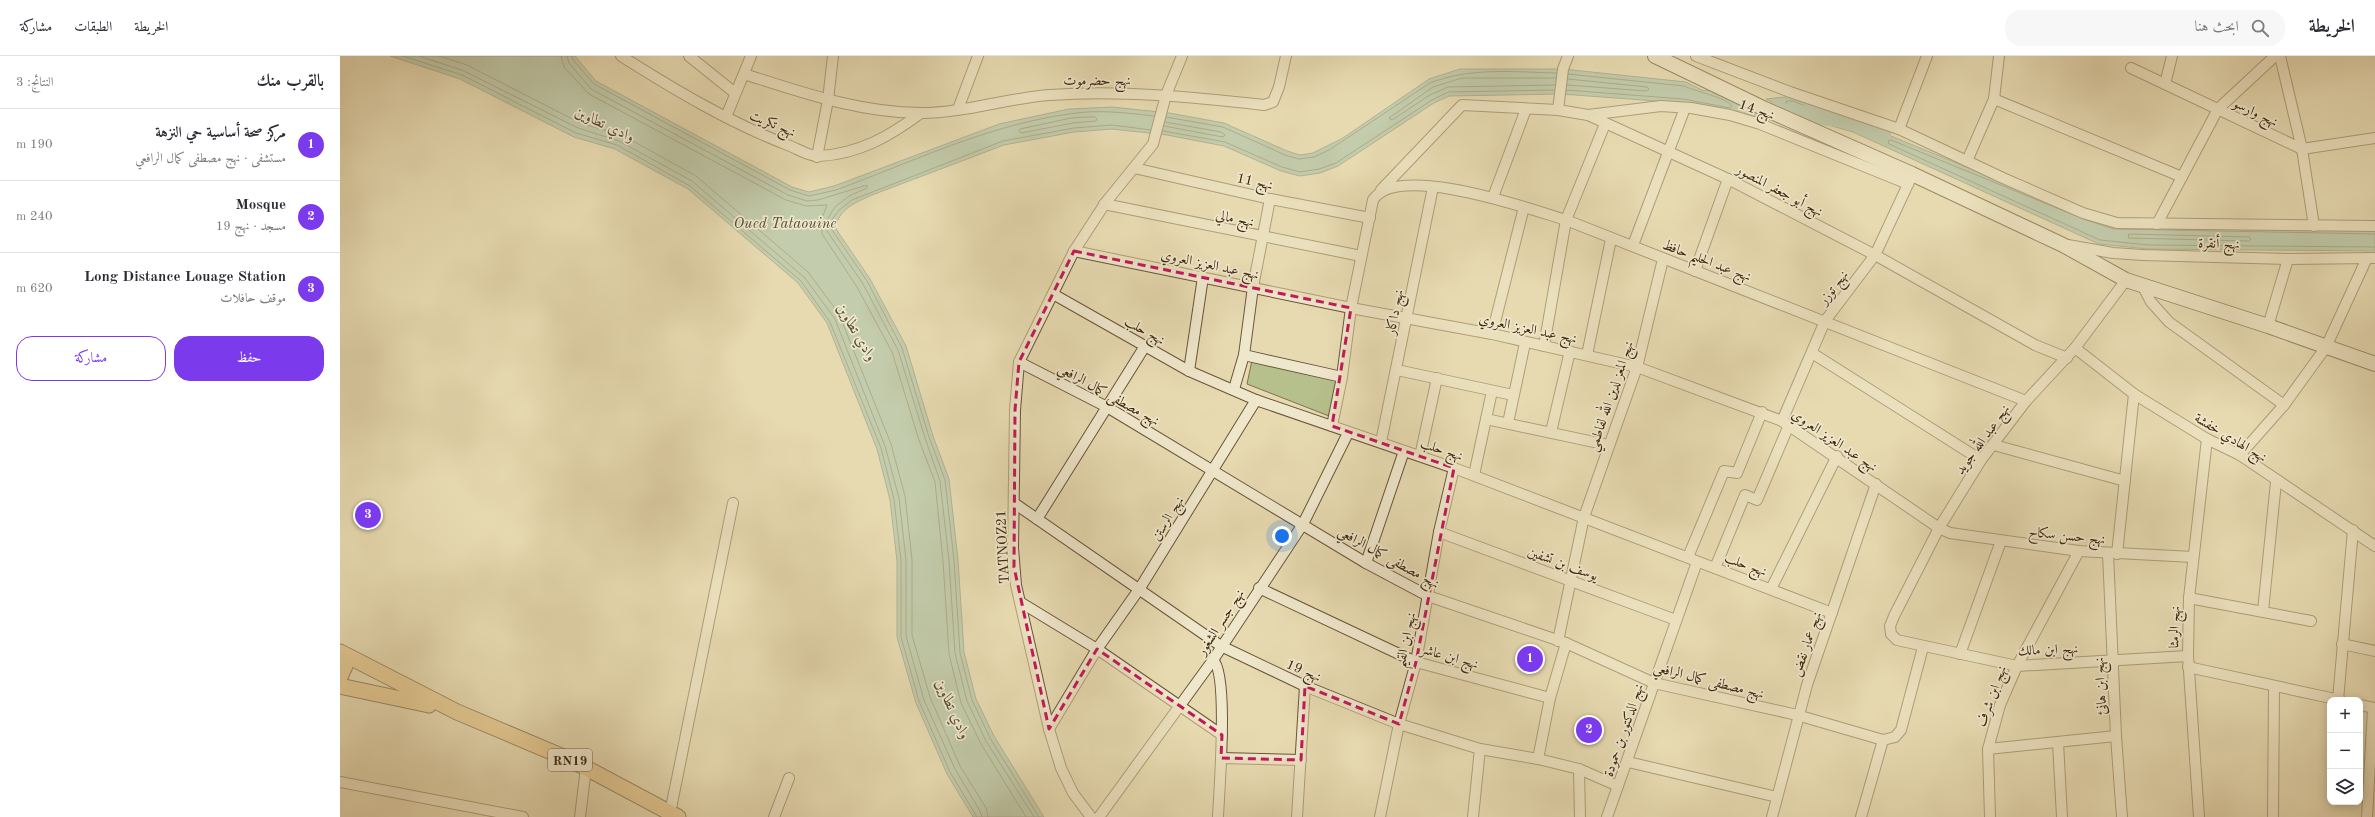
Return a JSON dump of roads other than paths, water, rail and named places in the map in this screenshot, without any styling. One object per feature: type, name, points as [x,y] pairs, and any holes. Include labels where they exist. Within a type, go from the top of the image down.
[{"type":"main road","points":[[1655,56],[1910,179],[2063,245],[2126,280],[2268,326],[2375,364]]},
{"type":"main road","name":"RN19","points":[[340,652],[457,712],[586,768],[674,815]]},
{"type":"main road","name":"RN19","points":[[340,652],[345,666],[340,678]]},
{"type":"main road","name":"RN19","points":[[340,686],[396,696],[457,712]]},
{"type":"street","name":"نهج تكريت","points":[[620,56],[654,78],[726,117],[764,136],[817,156]]},
{"type":"street","points":[[689,56],[735,93]]},
{"type":"street","points":[[726,117],[750,56]]},
{"type":"street","points":[[833,56],[828,100],[817,156],[865,147],[891,134],[921,113]]},
{"type":"street","points":[[958,109],[978,56]]},
{"type":"street","points":[[1166,94],[1182,56]]},
{"type":"street","name":"نهج حضرموت","points":[[744,74],[828,100],[875,108],[921,113],[958,109],[1048,95],[1166,94],[1264,105],[1273,102],[1279,87],[1286,56]]},
{"type":"street","points":[[1558,110],[1563,69],[1568,56]]},
{"type":"street","points":[[1697,56],[1790,92],[1899,128],[1967,161],[2084,213],[2117,223],[2375,226]]},
{"type":"street","points":[[1899,128],[1927,56]]},
{"type":"street","points":[[1967,161],[1994,99],[1999,56]]},
{"type":"street","points":[[2165,84],[2172,56]]},
{"type":"street","points":[[2157,224],[2218,109],[2275,56]]},
{"type":"street","points":[[2280,56],[2302,149],[2314,226]]},
{"type":"street","name":"نهج وارسو","points":[[2132,68],[2302,149]]},
{"type":"street","name":"TATNOZ21","points":[[1091,817],[1065,780],[1048,729],[1020,602],[1014,567],[1015,410],[1019,362],[1074,251],[1104,204],[1150,149],[1156,137],[1161,110],[1166,94]]},
{"type":"street","points":[[1994,99],[2182,177]]},
{"type":"street","name":"نهج أبو جعفر المنصور","points":[[1374,197],[1462,105],[1558,110],[1588,115],[1605,124],[1670,151],[1728,179],[1875,255],[2035,345],[2067,358]]},
{"type":"street","name":"نهج 14","points":[[1588,115],[1661,106],[1730,115],[1760,124],[1910,179]]},
{"type":"street","points":[[1633,245],[1670,151],[1685,108]]},
{"type":"street","points":[[1493,197],[1526,109]]},
{"type":"street","points":[[1544,346],[1566,220],[1605,124]]},
{"type":"street","points":[[2302,149],[2375,138]]},
{"type":"street","name":"نهج 11","points":[[1134,168],[1270,199],[1370,218]]},
{"type":"street","points":[[1695,271],[1728,179]]},
{"type":"street","name":"نهج توزر","points":[[1715,568],[1745,495],[1757,500],[1825,320],[1875,255],[1910,179]]},
{"type":"street","name":"نهج عبد الحليم حافظ","points":[[1374,197],[1386,188],[1396,186],[1433,187],[1493,197],[1566,220],[1611,239],[1633,245],[1663,259],[1825,320],[2026,401]]},
{"type":"street","name":"نهج داكار","points":[[1381,442],[1397,370],[1433,187]]},
{"type":"street","points":[[1332,426],[1342,377],[1351,308],[1374,197]]},
{"type":"street","points":[[1234,389],[1244,355],[1253,287],[1270,199]]},
{"type":"street","name":"نهج مالي","points":[[1104,204],[1263,238],[1361,256]]},
{"type":"street","points":[[1492,334],[1524,207]]},
{"type":"street","points":[[1587,355],[1611,239]]},
{"type":"street","name":"نهج أنقرة","points":[[2063,245],[2120,253],[2288,259],[2371,258]]},
{"type":"street","name":"نهج عبد العزيز العروي","points":[[1074,251],[1351,308],[1492,334],[1525,343],[1587,355],[1637,367],[1762,412],[1785,423],[1837,456],[1939,528]]},
{"type":"street","points":[[2240,456],[2284,405],[2326,347],[2371,258]]},
{"type":"street","name":"نهج المعز لدين الله لفاطمي","points":[[1538,759],[1562,642],[1570,580],[1584,517],[1608,445],[1637,367],[1663,259]]},
{"type":"street","points":[[2268,326],[2288,259]]},
{"type":"street","points":[[1189,370],[1203,277]]},
{"type":"street","name":"نهج عبد الله جويد","points":[[1891,634],[1890,626],[1894,616],[1939,528],[1981,460],[1994,445],[2026,401],[2067,358],[2126,280]]},
{"type":"street","points":[[2142,285],[2151,302],[2169,322],[2284,405]]},
{"type":"street","name":"نهج حلب","points":[[1053,294],[1189,370],[1256,400],[1348,433],[1381,442],[1474,475],[1832,613]]},
{"type":"street","points":[[1508,423],[1525,343]]},
{"type":"street","points":[[1037,519],[1146,346]]},
{"type":"street","name":"نهج الهادي خفشة","points":[[2075,348],[2134,394],[2207,439],[2240,456],[2276,482],[2353,530],[2375,546]]},
{"type":"street","points":[[1551,432],[1570,352]]},
{"type":"street","points":[[1812,353],[1981,460]]},
{"type":"street","points":[[1244,355],[1342,377]]},
{"type":"street","name":"نهج مصطفى كمال الرافعي","points":[[1019,362],[1107,408],[1366,563],[1428,596],[1562,642],[1654,683],[1797,715],[1883,740]]},
{"type":"street","points":[[1397,370],[1513,395]]},
{"type":"street","points":[[1420,456],[1437,378]]},
{"type":"street","points":[[1474,475],[1492,391]]},
{"type":"street","name":"نهج ابن هانئ","points":[[2122,817],[2112,660],[2113,554],[2125,481],[2134,394]]},
{"type":"street","name":"نهج الرستن","points":[[1048,729],[1097,649],[1140,588],[1256,400]]},
{"type":"street","name":"نهج الدكتور بن حمودة","points":[[1607,817],[1628,762],[1676,620],[1693,560],[1724,471],[1737,473],[1762,412]]},
{"type":"street","points":[[1486,419],[1608,445]]},
{"type":"street","name":"نهج جسر الشغور","points":[[1099,817],[1213,660],[1259,588],[1303,524],[1348,433]]},
{"type":"street","name":"نهج الرمثا","points":[[2199,817],[2188,667],[2189,598],[2207,439]]},
{"type":"street","points":[[1994,445],[2125,481]]},
{"type":"street","points":[[1366,563],[1404,451]]},
{"type":"street","points":[[1772,589],[1837,456]]},
{"type":"street","name":"نهج ابن القيم","points":[[1380,817],[1399,724],[1416,662],[1439,532],[1454,468]]},
{"type":"street","points":[[2263,611],[2276,482]]},
{"type":"street","name":"نهج عمار نقض","points":[[1772,817],[1797,715],[1876,484]]},
{"type":"street","points":[[674,815],[733,503]]},
{"type":"street","name":"نهج 19","points":[[1014,503],[1140,588],[1221,646],[1305,686],[1399,724],[1480,749],[1538,759],[1579,769],[1618,786]]},
{"type":"street","name":"نهج حسن سكاح","points":[[1939,528],[1950,533],[2079,551],[2113,554],[2193,557]]},
{"type":"street","points":[[2339,697],[2342,644],[2353,530]]},
{"type":"street","name":"يوسف بن تشفين","points":[[1439,532],[1676,620]]},
{"type":"street","points":[[1960,654],[2001,541]]},
{"type":"street","name":"نهج ابن شرف","points":[[1990,817],[1988,749],[2000,706],[2017,666],[2079,551]]},
{"type":"street","name":"نهج ابن عاشر","points":[[1259,588],[1416,662],[1550,698]]},
{"type":"street","points":[[2189,598],[2312,621]]},
{"type":"street","points":[[1020,602],[1097,649],[1222,735]]},
{"type":"street","name":"نهج ابن مالك","points":[[1891,634],[1897,640],[1923,648],[2017,666],[2188,656]]},
{"type":"street","points":[[2342,644],[2375,651]]},
{"type":"street","points":[[1860,817],[1883,740],[1895,737],[1901,730],[1923,648]]},
{"type":"street","points":[[1213,660],[1217,665],[1220,675],[1222,735],[1218,817]]},
{"type":"street","points":[[2188,667],[2327,698]]},
{"type":"street","points":[[1297,817],[1305,686]]},
{"type":"street","points":[[2273,817],[2274,687]]},
{"type":"street","points":[[2363,706],[2374,708],[2367,817]]},
{"type":"street","points":[[1988,749],[2116,736]]},
{"type":"street","points":[[2058,742],[2062,817]]},
{"type":"street","points":[[1473,817],[1480,749]]},
{"type":"street","points":[[1221,758],[1301,760]]},
{"type":"street","points":[[1628,762],[1777,797]]},
{"type":"street","points":[[580,817],[586,768]]},
{"type":"street","points":[[1579,769],[1580,817]]},
{"type":"street","points":[[774,817],[789,778]]},
{"type":"street","points":[[340,782],[523,817]]},
{"type":"water","name":"Oued Tataouine","points":[[390,56],[575,56],[596,81],[792,187],[809,192],[834,186],[999,124],[1069,109],[1112,107],[1169,113],[1224,123],[1287,151],[1300,155],[1313,153],[1343,138],[1429,79],[1460,69],[1563,69],[1686,82],[1702,90],[1715,91],[1770,120],[1683,103],[1561,94],[1449,96],[1434,103],[1338,166],[1320,173],[1300,176],[1281,171],[1224,146],[1167,135],[1112,129],[1074,132],[1004,145],[872,195],[844,211],[837,222],[836,229],[870,279],[906,346],[933,436],[949,479],[958,560],[964,652],[976,699],[994,736],[1044,817],[973,817],[947,774],[916,703],[897,637],[897,561],[890,500],[877,449],[827,323],[798,283],[688,189],[615,149],[574,137],[460,79]]},
{"type":"water","points":[[1794,96],[2095,220],[2375,230],[2375,251],[2148,249],[2099,244],[1853,132],[1804,118],[1766,99]]},
{"type":"waterway","points":[[1769,111],[1850,119],[1882,134]]},
{"type":"place","name":"Long Distance Louage Station","points":[[368,515]]},
{"type":"place","name":"مركز صحة أساسية حي النزهة","points":[[1530,659]]},
{"type":"place","name":"Mosque","points":[[1589,730]]},
{"type":"water label","name":"وادي تطاوين","points":[[605,124]]},
{"type":"water label","name":"وادي تطاوين","points":[[857,332]]},
{"type":"water label","name":"وادي تطاوين","points":[[953,709]]}]
